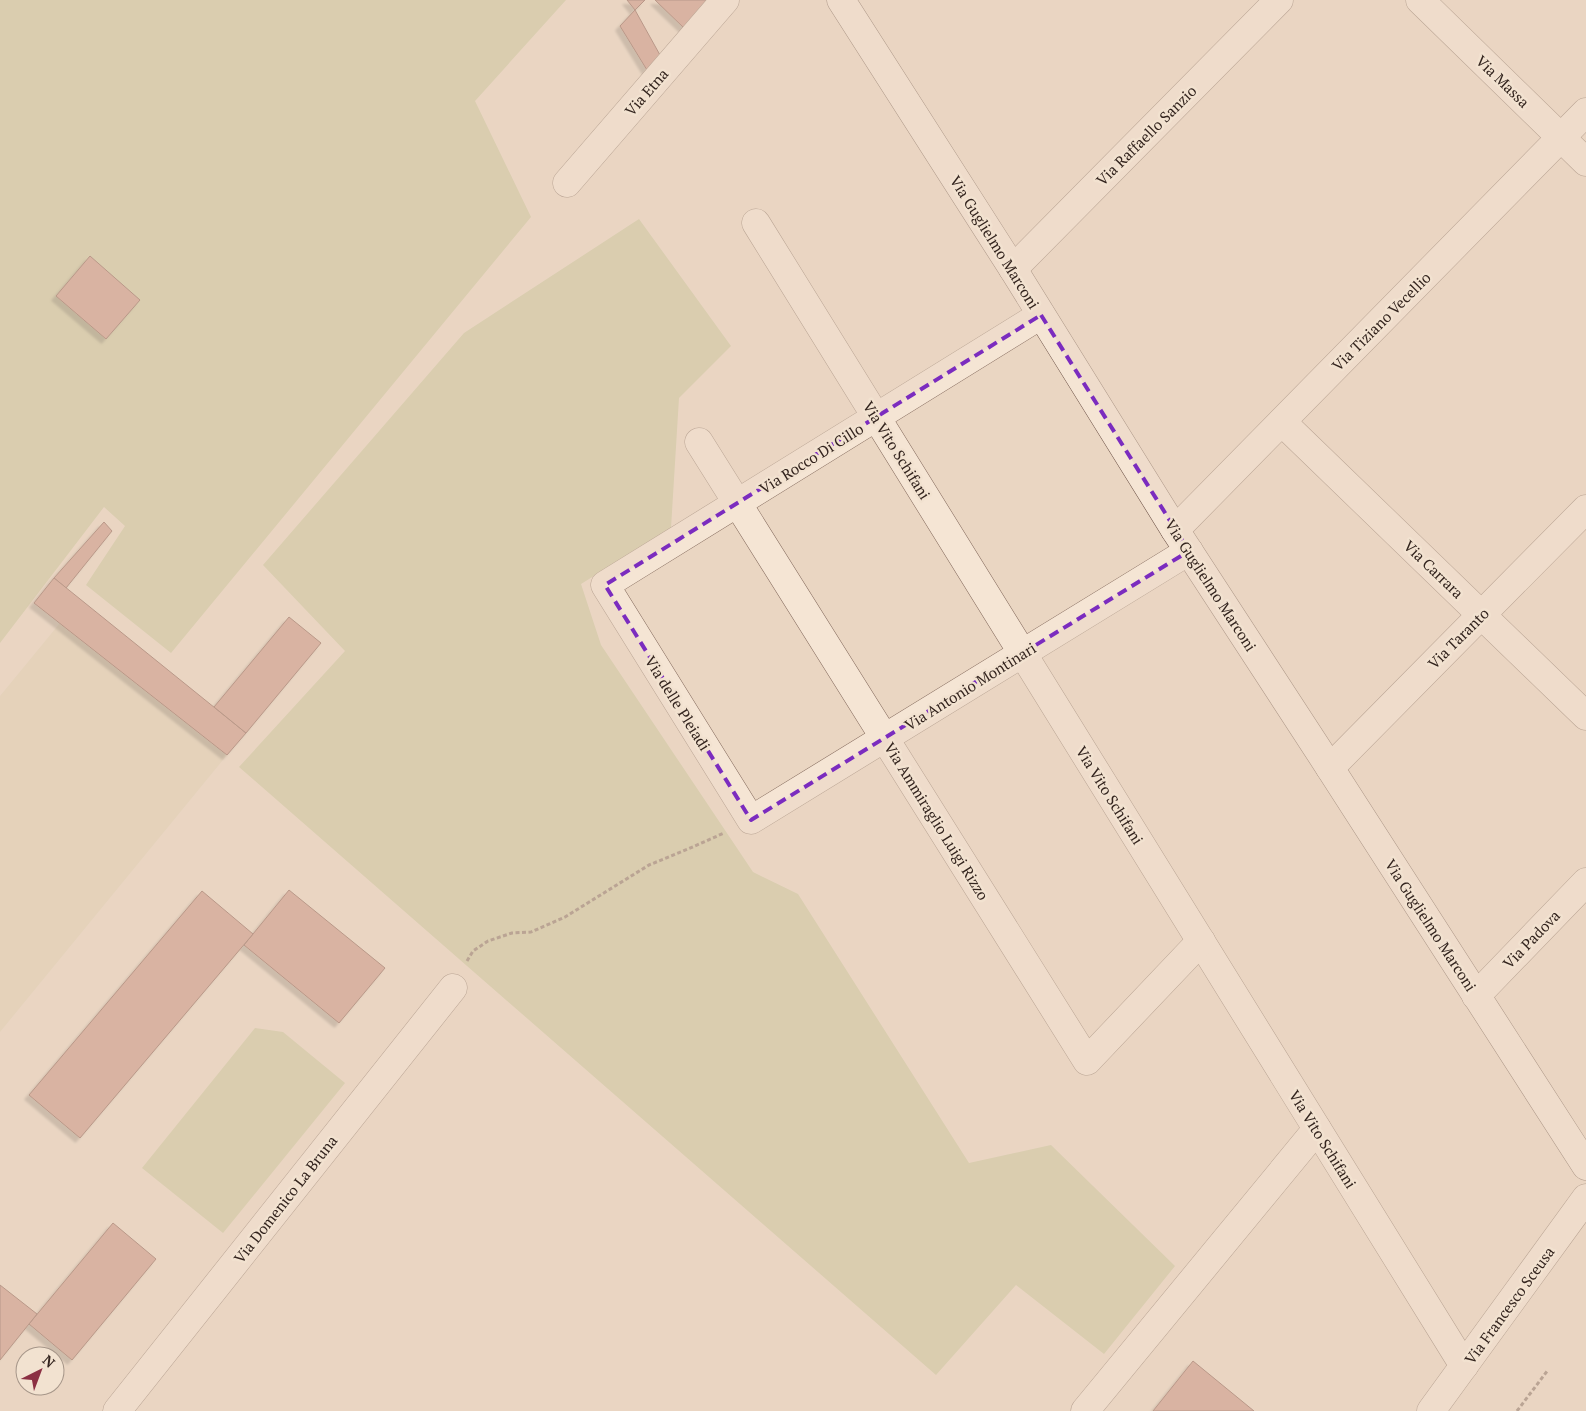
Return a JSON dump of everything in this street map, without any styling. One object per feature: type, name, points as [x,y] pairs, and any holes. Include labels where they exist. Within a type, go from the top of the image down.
[{"type":"street","name":"Via Etna","points":[[566,184],[725,0]]},
{"type":"street","name":"Via Guglielmo Marconi","points":[[841,0],[1013,269],[1182,540],[1586,1166]]},
{"type":"street","name":"Via Raffaello Sanzio","points":[[1013,269],[1279,0]]},
{"type":"street","name":"Via Massa","points":[[1420,0],[1586,162]]},
{"type":"street","name":"Via Tiziano Vecellio","points":[[1182,540],[1282,422],[1586,112]]},
{"type":"street","name":"Via Vito Schifani","points":[[756,223],[1464,1366]]},
{"type":"street","name":"Via Rocco Di Cillo","points":[[605,585],[1041,315]]},
{"type":"street","name":"Via Carrara","points":[[1282,422],[1586,716]]},
{"type":"street","name":"Via Ammiraglio Luigi Rizzo","points":[[699,442],[1087,1060],[1201,941]]},
{"type":"street","name":"Via Taranto","points":[[1330,768],[1586,509]]},
{"type":"street","name":"Via Antonio Montinari","points":[[751,820],[1022,653],[1182,540]]},
{"type":"street","name":"Via delle Pleiadi","points":[[605,585],[751,820]]},
{"type":"street","name":"Via Padova","points":[[1476,996],[1586,882]]},
{"type":"street","name":"Via Domenico La Bruna","points":[[117,1411],[453,988]]},
{"type":"street","points":[[1085,1411],[1317,1129]]},
{"type":"street","name":"Via Francesco Sceusa","points":[[1431,1411],[1586,1198]]},
{"type":"path","points":[[453,988],[473,951],[488,941],[512,933],[532,932],[565,917],[649,865],[688,850],[751,820]]},
{"type":"path","points":[[1517,1411],[1548,1370]]},
{"type":"highlighted area","points":[[1041,315],[1189,551],[751,820],[605,585]]},
{"type":"shaded area","points":[[0,0],[566,0],[475,101],[531,217],[171,653],[86,585],[125,526],[104,507],[0,643]]},
{"type":"shaded area","points":[[639,219],[731,346],[679,398],[671,528],[581,584],[601,645],[753,872],[798,894],[969,1163],[1051,1145],[1175,1266],[1104,1354],[1016,1285],[936,1375],[239,767],[345,651],[263,565],[464,333]]},
{"type":"shaded area","points":[[60,623],[227,755],[0,1032],[0,696]]},
{"type":"shaded area","points":[[255,1028],[283,1032],[345,1083],[223,1233],[142,1168]]},
{"type":"building","points":[[627,0],[645,0],[635,10]]},
{"type":"building","points":[[655,0],[711,0],[685,29]]},
{"type":"building","points":[[635,10],[660,55],[647,70],[620,26]]},
{"type":"building","points":[[90,256],[140,300],[106,339],[56,296]]},
{"type":"building","points":[[104,522],[112,531],[66,588],[54,578]]},
{"type":"building","points":[[54,578],[246,733],[227,755],[34,603]]},
{"type":"building","points":[[289,617],[321,643],[246,733],[214,707]]},
{"type":"building","points":[[289,890],[385,968],[339,1023],[244,945]]},
{"type":"building","points":[[202,891],[253,934],[80,1138],[29,1095]]},
{"type":"building","points":[[113,1223],[156,1259],[72,1360],[65,1354],[65,1346],[55,1346],[29,1324]]},
{"type":"building","points":[[0,1285],[37,1314],[0,1360]]},
{"type":"building","points":[[1193,1361],[1254,1411],[1153,1411]]}]
